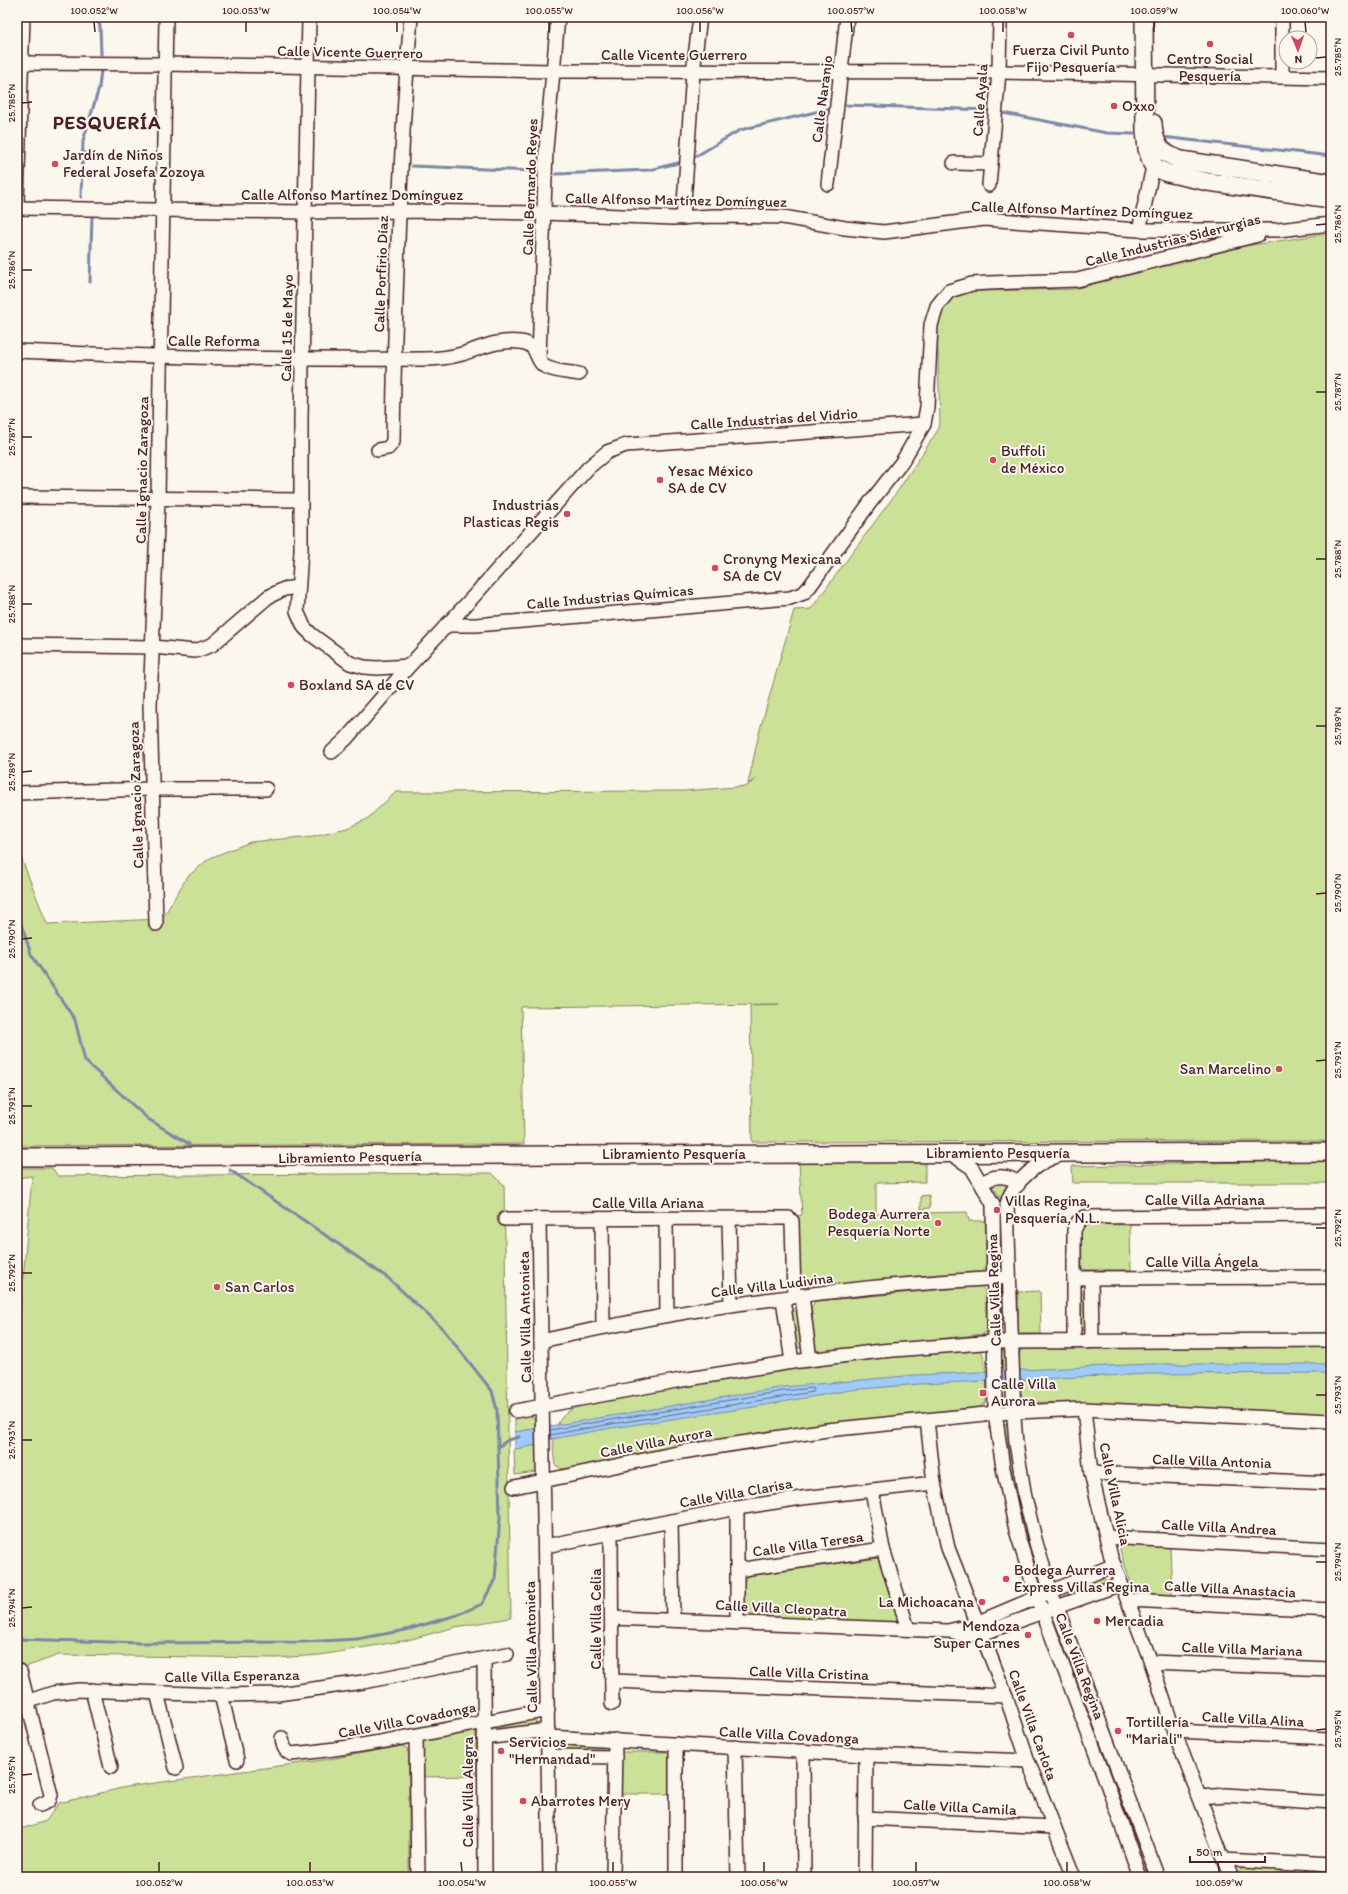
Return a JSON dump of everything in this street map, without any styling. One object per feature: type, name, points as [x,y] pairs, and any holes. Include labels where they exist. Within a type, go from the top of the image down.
[{"type":"main road","points":[[1144,17],[1154,132],[1156,142],[1159,147],[1173,157],[1196,163],[1331,183]]},
{"type":"main road","points":[[1149,17],[1145,131],[1147,149],[1152,164],[1156,168],[1167,173],[1205,181],[1331,199]]},
{"type":"main road","name":"Libramiento Pesquería","points":[[17,1157],[1331,1152]]},
{"type":"street","points":[[17,202],[19,63],[23,17]]},
{"type":"street","name":"Calle Ignacio Zaragoza","points":[[156,924],[150,705],[158,499],[159,357],[166,17]]},
{"type":"street","name":"Calle 15 de Mayo","points":[[309,17],[302,358],[300,500],[301,551],[297,611],[304,627],[312,635],[350,663],[364,667],[389,668],[409,666]]},
{"type":"street","name":"Calle Porfirio Díaz","points":[[378,450],[388,448],[393,442],[394,359],[400,211],[411,17]]},
{"type":"street","name":"Calle Bernardo Reyes","points":[[539,358],[546,149],[558,17]]},
{"type":"street","points":[[682,218],[693,72],[700,17]]},
{"type":"street","name":"Calle Naranjo","points":[[828,184],[847,17]]},
{"type":"street","name":"Calle Ayala","points":[[989,185],[999,72],[1000,17]]},
{"type":"street","points":[[1282,17],[1282,76]]},
{"type":"street","name":"Calle Vicente Guerrero","points":[[19,63],[552,71],[999,72],[1331,78]]},
{"type":"street","points":[[1140,230],[1152,164],[1159,147]]},
{"type":"street","points":[[954,163],[991,164]]},
{"type":"street","name":"Calle Alfonso Martínez Domínguez","points":[[17,208],[306,212],[400,211],[544,213],[682,218],[714,216],[783,217],[845,228],[884,232],[984,219],[1140,230],[1278,230],[1331,224]]},
{"type":"street","name":"Calle Industrias Siderurgias","points":[[776,599],[798,596],[810,586],[869,504],[902,462],[924,424],[927,407],[931,325],[937,306],[949,291],[972,284],[1069,281],[1086,279],[1278,230]]},
{"type":"street","name":"Calle Reforma","points":[[17,352],[159,357],[441,359],[500,342],[520,342],[528,343],[535,349],[539,358]]},
{"type":"street","points":[[539,358],[546,367],[554,370],[579,374]]},
{"type":"street","name":"Calle Industrias del Vidrio","points":[[332,752],[346,739],[409,666],[588,468],[606,452],[626,446],[924,424]]},
{"type":"street","points":[[17,497],[300,500]]},
{"type":"street","points":[[17,645],[153,647],[191,651],[212,645],[268,597],[284,589],[298,587]]},
{"type":"street","name":"Calle Industrias Químicas","points":[[446,625],[476,625],[776,599]]},
{"type":"street","points":[[17,793],[152,789],[266,789]]},
{"type":"street","name":"Calle Villa Regina","points":[[950,1153],[966,1162],[974,1170],[993,1204],[994,1278],[1002,1344],[1012,1362],[1013,1392],[1005,1412],[1003,1468],[1012,1517],[1037,1598],[1150,1875]]},
{"type":"street","points":[[974,1170],[973,1165],[975,1159],[991,1153]]},
{"type":"street","points":[[1014,1153],[1030,1162],[1030,1172]]},
{"type":"street","name":"Calle Villa Regina","points":[[1068,1153],[1046,1161],[1030,1172],[1015,1189],[1007,1204],[1009,1277],[996,1391],[1016,1443],[1025,1497],[1036,1543],[1051,1592],[1150,1875]]},
{"type":"street","points":[[990,1178],[1010,1178],[1014,1180],[1015,1189],[1004,1201],[994,1200],[985,1189],[985,1180],[990,1178]]},
{"type":"street","name":"Calle Villa Adriana","points":[[1074,1278],[1074,1230],[1080,1220],[1089,1216],[1331,1215]]},
{"type":"street","name":"Calle Villa Ariana","points":[[505,1219],[791,1218],[793,1297]]},
{"type":"street","name":"Calle Villa Antonieta","points":[[539,1219],[550,1877]]},
{"type":"street","points":[[602,1219],[603,1326]]},
{"type":"street","points":[[666,1219],[667,1315]]},
{"type":"street","points":[[729,1219],[731,1305]]},
{"type":"street","name":"Calle Villa Ludivina","points":[[541,1341],[603,1326],[731,1305],[892,1286],[1009,1277]]},
{"type":"street","name":"Calle Villa Ángela","points":[[1074,1278],[1331,1277]]},
{"type":"street","points":[[1074,1278],[1083,1340]]},
{"type":"street","points":[[1083,1340],[1092,1279]]},
{"type":"street","points":[[793,1297],[810,1360]]},
{"type":"street","points":[[792,1362],[793,1297]]},
{"type":"street","points":[[516,1411],[676,1381],[792,1362],[882,1351],[1083,1340],[1331,1340]]},
{"type":"street","name":"Calle Villa Aurora","points":[[514,1487],[544,1478],[682,1452],[827,1430],[1005,1412],[1084,1409],[1331,1420]]},
{"type":"street","name":"Calle Villa Alicia","points":[[1084,1409],[1091,1473],[1114,1565],[1151,1662],[1174,1731],[1230,1877]]},
{"type":"street","name":"Calle Villa Carlota","points":[[927,1420],[934,1483],[948,1548],[1006,1696],[1028,1761],[1074,1877]]},
{"type":"street","name":"Calle Villa Antonia","points":[[1091,1473],[1331,1483]]},
{"type":"street","name":"Calle Villa Clarisa","points":[[545,1546],[737,1508],[802,1498],[934,1483]]},
{"type":"street","points":[[872,1491],[883,1549],[908,1629]]},
{"type":"street","points":[[737,1508],[737,1622]]},
{"type":"street","points":[[671,1521],[672,1619]]},
{"type":"street","name":"Calle Villa Celia","points":[[611,1533],[612,1704]]},
{"type":"street","name":"Calle Villa Andrea","points":[[1106,1537],[1331,1549]]},
{"type":"street","name":"Calle Villa Teresa","points":[[737,1570],[883,1549]]},
{"type":"street","name":"Calle Villa Cleopatra","points":[[979,1628],[1037,1598],[1114,1565]]},
{"type":"street","name":"Calle Villa Cleopatra","points":[[612,1618],[672,1619],[948,1631],[963,1628],[979,1628],[1043,1612],[1121,1584]]},
{"type":"street","name":"Calle Villa Anastacia","points":[[1128,1600],[1331,1610]]},
{"type":"street","name":"Calle Villa Esperanza","points":[[29,1701],[54,1693],[92,1690],[221,1695],[278,1694],[326,1688],[507,1654]]},
{"type":"street","name":"Calle Villa Alegra","points":[[484,1659],[483,1722],[485,1877]]},
{"type":"street","name":"Calle Villa Mariana","points":[[1151,1662],[1331,1669]]},
{"type":"street","points":[[20,1671],[29,1701],[51,1795],[49,1801],[40,1805]]},
{"type":"street","name":"Calle Villa Cristina","points":[[612,1681],[1006,1696]]},
{"type":"street","points":[[92,1690],[111,1767]]},
{"type":"street","points":[[157,1693],[176,1768]]},
{"type":"street","points":[[221,1695],[237,1760]]},
{"type":"street","name":"Calle Villa Covadonga","points":[[282,1738],[285,1750],[291,1754],[338,1750],[548,1710]]},
{"type":"street","name":"Calle Villa Alina","points":[[1174,1731],[1331,1738]]},
{"type":"street","name":"Calle Villa Covadonga","points":[[484,1738],[548,1733],[615,1740],[736,1748],[866,1755],[1028,1761]]},
{"type":"street","points":[[416,1736],[418,1877]]},
{"type":"street","points":[[613,1877],[615,1740]]},
{"type":"street","points":[[676,1744],[676,1877]]},
{"type":"street","points":[[736,1748],[738,1877]]},
{"type":"street","points":[[803,1751],[804,1877]]},
{"type":"street","points":[[866,1755],[866,1877]]},
{"type":"street","points":[[548,1756],[615,1757]]},
{"type":"street","points":[[1200,1797],[1226,1795],[1331,1802]]},
{"type":"street","name":"Calle Villa Camila","points":[[865,1818],[1054,1827]]},
{"type":"street","points":[[1224,1860],[1331,1866]]},
{"type":"green space","points":[[1331,233],[1331,1141],[752,1142],[750,1005],[779,1004],[521,1007],[524,1144],[17,1146],[17,847],[47,924],[162,919],[187,877],[210,858],[250,842],[313,836],[347,828],[367,819],[396,792],[684,791],[747,786],[756,779],[748,784],[759,733],[794,610],[811,609],[899,489],[936,433],[940,422],[937,324],[942,304],[949,298],[974,291],[1073,289],[1245,246]]},
{"type":"green space","points":[[1295,1161],[1331,1162],[1331,1183],[1073,1183],[1072,1166]]},
{"type":"green space","points":[[799,1162],[925,1162],[925,1182],[876,1183],[876,1214],[967,1212],[969,1221],[985,1221],[987,1266],[982,1272],[806,1291],[800,1286],[797,1216],[802,1215]]},
{"type":"green space","points":[[17,1168],[52,1168],[58,1176],[492,1173],[504,1185],[511,1618],[455,1627],[408,1640],[320,1655],[276,1658],[59,1655],[17,1670],[17,1347],[32,1176],[17,1178]]},
{"type":"green space","points":[[991,1184],[1010,1184],[1004,1194],[999,1196]]},
{"type":"green space","points":[[929,1195],[930,1208],[921,1209],[921,1196]]},
{"type":"green space","points":[[998,1217],[1002,1217],[1001,1267],[999,1266]]},
{"type":"green space","points":[[1086,1224],[1130,1225],[1131,1270],[1086,1270],[1082,1268],[1081,1229]]},
{"type":"green space","points":[[1001,1285],[1002,1287],[1002,1327],[1000,1326]]},
{"type":"green space","points":[[981,1286],[985,1291],[987,1330],[984,1334],[820,1352],[815,1350],[811,1308],[815,1301]]},
{"type":"green space","points":[[1081,1290],[1084,1291],[1085,1295],[1085,1328],[1083,1331],[1080,1328],[1079,1292]]},
{"type":"green space","points":[[1040,1291],[1041,1334],[1022,1334],[1018,1330],[1018,1292]]},
{"type":"green space","points":[[795,1307],[799,1310],[803,1347],[799,1348],[797,1346],[792,1311]]},
{"type":"green space","points":[[1331,1347],[1331,1414],[1098,1403],[1030,1402],[1024,1400],[1020,1391],[1019,1357],[1020,1351],[1024,1349]]},
{"type":"green space","points":[[976,1349],[982,1351],[987,1390],[986,1401],[980,1407],[766,1433],[643,1453],[564,1470],[555,1465],[553,1445],[556,1427],[560,1420],[573,1408],[583,1404],[745,1374],[862,1359]]},
{"type":"green space","points":[[1000,1351],[1005,1351],[1007,1402],[1004,1405],[1001,1403]]},
{"type":"green space","points":[[531,1414],[535,1421],[535,1429],[515,1432],[515,1417]]},
{"type":"green space","points":[[1005,1423],[1007,1424],[1020,1504],[1041,1584],[1030,1556],[1017,1505],[1007,1454]]},
{"type":"green space","points":[[536,1445],[536,1472],[515,1475],[514,1449]]},
{"type":"green space","points":[[1121,1546],[1170,1546],[1172,1595],[1137,1593],[1133,1589],[1120,1550]]},
{"type":"green space","points":[[879,1558],[898,1617],[896,1621],[892,1623],[753,1616],[745,1611],[743,1585],[747,1576]]},
{"type":"green space","points":[[1101,1578],[1105,1579],[1106,1583],[1069,1596],[1067,1594],[1068,1590]]},
{"type":"green space","points":[[1056,1624],[1150,1872],[1148,1872],[1055,1626]]},
{"type":"green space","points":[[534,1718],[536,1722],[535,1725],[502,1730],[500,1727],[500,1725]]},
{"type":"green space","points":[[476,1730],[476,1776],[422,1777],[421,1743],[423,1739]]},
{"type":"green space","points":[[562,1745],[601,1747],[603,1751],[561,1750]]},
{"type":"green space","points":[[402,1746],[407,1748],[409,1757],[409,1877],[17,1877],[17,1830],[46,1821],[59,1803],[126,1787],[330,1759]]},
{"type":"green space","points":[[618,1752],[670,1752],[669,1794],[618,1794]]},
{"type":"green space","points":[[1242,1868],[1280,1870],[1280,1877],[1236,1877],[1236,1872]]},
{"type":"water","points":[[1149,1364],[1331,1364],[1331,1373],[1150,1374],[919,1384],[851,1390],[754,1407],[611,1428],[552,1439],[543,1444],[515,1449],[515,1432],[784,1387],[916,1375]]},
{"type":"waterway","points":[[96,17],[100,26],[101,54]]},
{"type":"waterway","points":[[81,197],[83,141],[99,88],[101,70]]},
{"type":"waterway","points":[[845,105],[990,110]]},
{"type":"waterway","points":[[693,158],[740,130],[828,109]]},
{"type":"waterway","points":[[1003,113],[1107,133],[1134,134]]},
{"type":"waterway","points":[[1162,137],[1331,156]]},
{"type":"waterway","points":[[82,153],[92,153]]},
{"type":"waterway","points":[[556,174],[649,170],[678,163]]},
{"type":"waterway","points":[[412,166],[536,171]]},
{"type":"waterway","points":[[90,282],[92,216]]},
{"type":"waterway","points":[[17,912],[31,954],[75,1020],[85,1061],[148,1119],[189,1144]]},
{"type":"waterway","points":[[230,1170],[388,1278],[443,1329],[492,1391],[497,1410],[498,1447]]},
{"type":"waterway","points":[[17,1639],[142,1643],[303,1642],[357,1639],[406,1630],[457,1615],[482,1604],[495,1579],[500,1518],[498,1447],[508,1440],[519,1437]]},
{"type":"waterway","points":[[17,1706],[29,1703]]},
{"type":"place","name":"Fuerza Civil Punto Fijo Pesquería","points":[[1071,35]]},
{"type":"place","name":"Centro Social Pesquería","points":[[1210,44]]},
{"type":"place","name":"Oxxo","points":[[1114,106]]},
{"type":"place","name":"Jardín de Niños Federal Josefa Zozoya","points":[[55,164]]},
{"type":"place","name":"Buffoli de México","points":[[993,460]]},
{"type":"place","name":"Yesac México SA de CV","points":[[660,480]]},
{"type":"place","name":"Industrias Plasticas Regis","points":[[567,514]]},
{"type":"place","name":"Cronyng Mexicana SA de CV","points":[[715,568]]},
{"type":"place","name":"Boxland SA de CV","points":[[291,685]]},
{"type":"place","name":"San Marcelino","points":[[1279,1069]]},
{"type":"place","name":"Villas Regina, Pesquería, N.L.","points":[[997,1210]]},
{"type":"place","name":"Bodega Aurrera Pesquería Norte","points":[[938,1223]]},
{"type":"place","name":"San Carlos","points":[[217,1287]]},
{"type":"place","name":"Calle Villa Aurora","points":[[983,1393]]},
{"type":"place","name":"Bodega Aurrera Express Villas Regina","points":[[1006,1579]]},
{"type":"place","name":"La Michoacana","points":[[982,1602]]},
{"type":"place","name":"Mercadia","points":[[1097,1621]]},
{"type":"place","name":"Mendoza Super Carnes","points":[[1028,1635]]},
{"type":"place","name":"Tortillería \"Mariali\"","points":[[1118,1731]]},
{"type":"place","name":"Servicios \"Hermandad\"","points":[[501,1751]]},
{"type":"place","name":"Abarrotes Mery","points":[[523,1801]]},
{"type":"district","name":"PESQUERÍA","points":[[107,122]]}]
